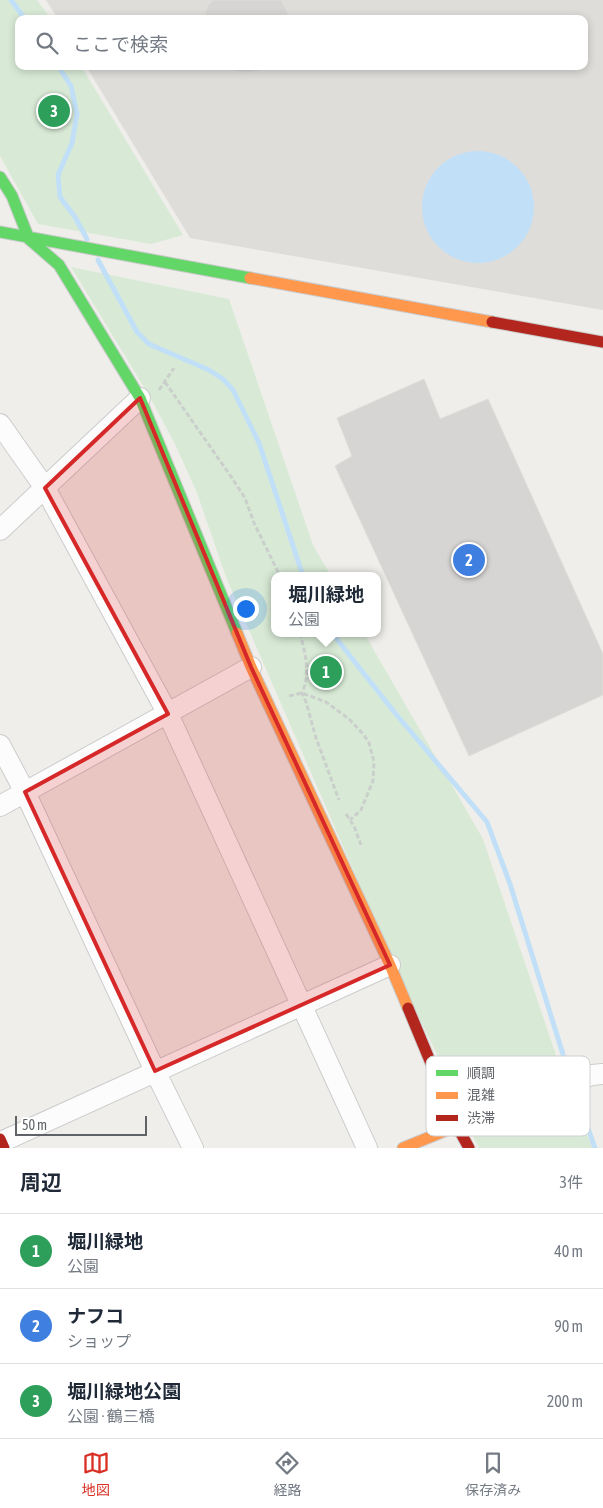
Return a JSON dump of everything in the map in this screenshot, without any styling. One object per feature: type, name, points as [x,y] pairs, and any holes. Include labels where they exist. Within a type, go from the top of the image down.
[{"type":"street","points":[[0,178],[12,196],[29,239],[59,265],[148,396],[252,667],[390,965],[428,1056]]},
{"type":"street","points":[[0,232],[29,239],[603,342]]},
{"type":"street","points":[[0,530],[148,396]]},
{"type":"street","points":[[0,424],[45,488],[168,714],[367,1148]]},
{"type":"street","points":[[0,806],[252,667]]},
{"type":"street","points":[[0,745],[25,792],[192,1148]]},
{"type":"street","points":[[2,1143],[155,1071],[390,965]]},
{"type":"street","points":[[403,1148],[433,1136]]},
{"type":"street","points":[[463,1136],[469,1148]]},
{"type":"path","points":[[148,396],[165,382],[174,368]]},
{"type":"path","points":[[165,382],[244,498],[278,572]]},
{"type":"path","points":[[301,637],[307,668],[306,685],[302,693]]},
{"type":"path","points":[[302,693],[341,806]]},
{"type":"path","points":[[285,697],[302,693],[326,702],[336,708],[359,730],[369,743],[374,762],[372,781],[360,810],[350,820]]},
{"type":"path","points":[[343,811],[354,826],[361,845]]},
{"type":"highlighted area","points":[[140,398],[251,667],[390,965],[155,1071],[25,792],[168,714],[45,488]]},
{"type":"shaded area","points":[[46,0],[603,0],[603,310],[190,238],[88,70],[588,70],[588,15],[55,15]]},
{"type":"green space","points":[[0,0],[37,0],[48,15],[15,15],[15,70],[83,70],[183,235],[151,244],[38,224],[0,156]]},
{"type":"green space","points":[[71,267],[229,299],[313,545],[329,572],[271,572],[271,637],[366,637],[483,839],[556,1056],[438,1056],[402,982],[226,577],[197,493],[175,444],[150,397]]},
{"type":"green space","points":[[473,1136],[588,1136],[593,1148],[479,1148]]},
{"type":"water","points":[[478,151],[499,156],[517,168],[529,186],[534,207],[529,228],[517,246],[499,258],[478,263],[457,258],[439,246],[427,228],[422,207],[427,186],[439,168],[457,156]]},
{"type":"building","points":[[213,0],[281,0],[288,15],[204,15],[208,5]]},
{"type":"building","points":[[230,70],[262,70],[260,71],[245,73]]},
{"type":"building","points":[[424,379],[440,419],[488,399],[603,654],[603,695],[469,756],[335,466],[352,456],[337,418]]},
{"type":"waterway","points":[[11,0],[22,15]]},
{"type":"waterway","points":[[61,70],[71,86],[77,114],[72,143],[58,175],[60,197],[75,217],[87,239]]},
{"type":"waterway","points":[[98,260],[137,332],[149,344],[209,370],[223,379],[233,390],[259,443],[302,572]]},
{"type":"waterway","points":[[335,637],[395,713],[487,822],[510,884],[563,1056]]},
{"type":"waterway","points":[[590,1134],[595,1148]]},
{"type":"traffic: fast","points":[[0,177],[12,196],[29,239],[59,265],[140,398],[237,633]]},
{"type":"traffic: fast","points":[[0,232],[250,278]]},
{"type":"traffic: slow","points":[[250,278],[492,322]]},
{"type":"traffic: slow","points":[[237,633],[408,1008]]},
{"type":"traffic: slow","points":[[403,1148],[432,1136]]},
{"type":"traffic: jam","points":[[492,322],[603,342]]},
{"type":"traffic: jam","points":[[408,1008],[428,1056]]},
{"type":"traffic: jam","points":[[462,1136],[469,1148]]},
{"type":"traffic: jam","points":[[0,1139],[4,1148]]},
{"type":"place","name":"堀川緑地公園","points":[[54,111]]},
{"type":"place","name":"ナフコ","points":[[469,560]]},
{"type":"place","name":"堀川緑地","points":[[326,672]]}]
